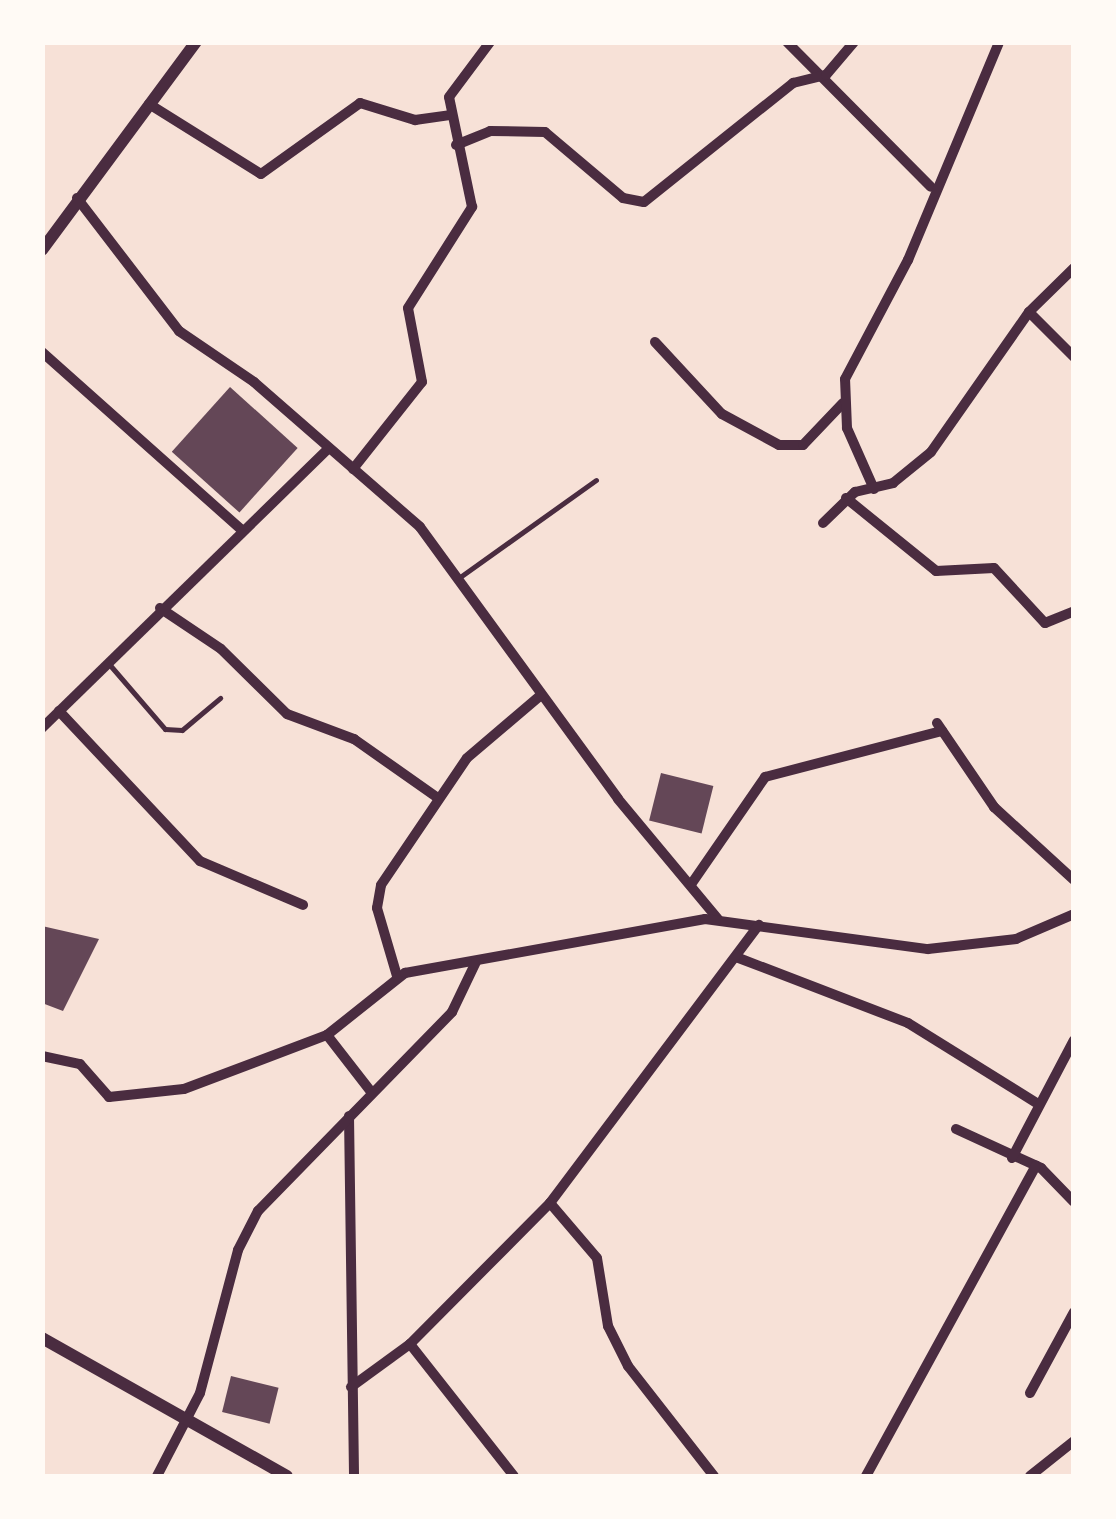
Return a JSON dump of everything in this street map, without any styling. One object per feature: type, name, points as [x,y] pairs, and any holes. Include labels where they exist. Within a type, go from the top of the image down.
[{"type":"street","points":[[42,250],[76,198],[196,42]]},
{"type":"street","points":[[353,470],[422,382],[406,317],[469,218],[450,115],[456,79],[490,42]]},
{"type":"street","points":[[787,42],[932,187]]},
{"type":"street","points":[[456,145],[490,131],[545,132],[638,203],[792,83],[819,78],[854,42]]},
{"type":"street","points":[[874,489],[843,403],[848,367],[908,260],[932,187],[998,42]]},
{"type":"street","points":[[149,104],[261,174],[360,103],[415,120],[450,115]]},
{"type":"street","points":[[76,198],[169,320],[420,527],[541,694],[718,918]]},
{"type":"street","points":[[823,523],[846,498],[901,478],[952,430],[1028,312],[1074,268]]},
{"type":"street","points":[[1028,312],[1074,357]]},
{"type":"street","points":[[654,342],[722,414],[779,445],[804,444],[843,403]]},
{"type":"street","points":[[42,352],[242,530]]},
{"type":"street","points":[[42,728],[160,608],[327,450]]},
{"type":"street","points":[[846,498],[936,571],[994,568],[1044,624],[1074,611]]},
{"type":"street","points":[[160,608],[221,649],[287,714],[354,739],[438,798]]},
{"type":"street","points":[[396,976],[378,892],[438,798],[478,747],[541,694]]},
{"type":"street","points":[[59,711],[200,860],[303,905]]},
{"type":"street","points":[[692,882],[765,776],[940,727],[994,807],[1074,880]]},
{"type":"street","points":[[42,1056],[80,1064],[113,1097],[194,1086],[327,1034],[396,976],[718,918],[871,945],[956,948],[1016,939],[1074,914]]},
{"type":"street","points":[[351,1387],[410,1344],[550,1202],[759,925]]},
{"type":"street","points":[[736,957],[908,1023],[1035,1102]]},
{"type":"street","points":[[158,1476],[187,1423],[247,1230],[349,1116],[452,1012],[476,962]]},
{"type":"street","points":[[327,1034],[372,1093]]},
{"type":"street","points":[[1012,1158],[1035,1102],[1074,1040]]},
{"type":"street","points":[[349,1116],[354,1476]]},
{"type":"street","points":[[956,1129],[1036,1166],[1074,1202]]},
{"type":"street","points":[[866,1476],[1036,1166]]},
{"type":"street","points":[[550,1202],[597,1258],[608,1326],[628,1366],[714,1476]]},
{"type":"street","points":[[1030,1392],[1074,1312]]},
{"type":"street","points":[[42,1338],[287,1476]]},
{"type":"street","points":[[410,1344],[514,1476]]},
{"type":"street","points":[[1030,1476],[1074,1441]]},
{"type":"lane","points":[[458,579],[596,480]]},
{"type":"lane","points":[[107,661],[165,729],[182,730],[220,698]]},
{"type":"building","points":[[230,387],[298,448],[239,513],[172,452]]},
{"type":"building","points":[[661,773],[713,786],[702,834],[649,821]]},
{"type":"building","points":[[42,926],[99,939],[63,1011],[42,1003]]},
{"type":"building","points":[[231,1376],[279,1388],[270,1424],[222,1412]]}]
